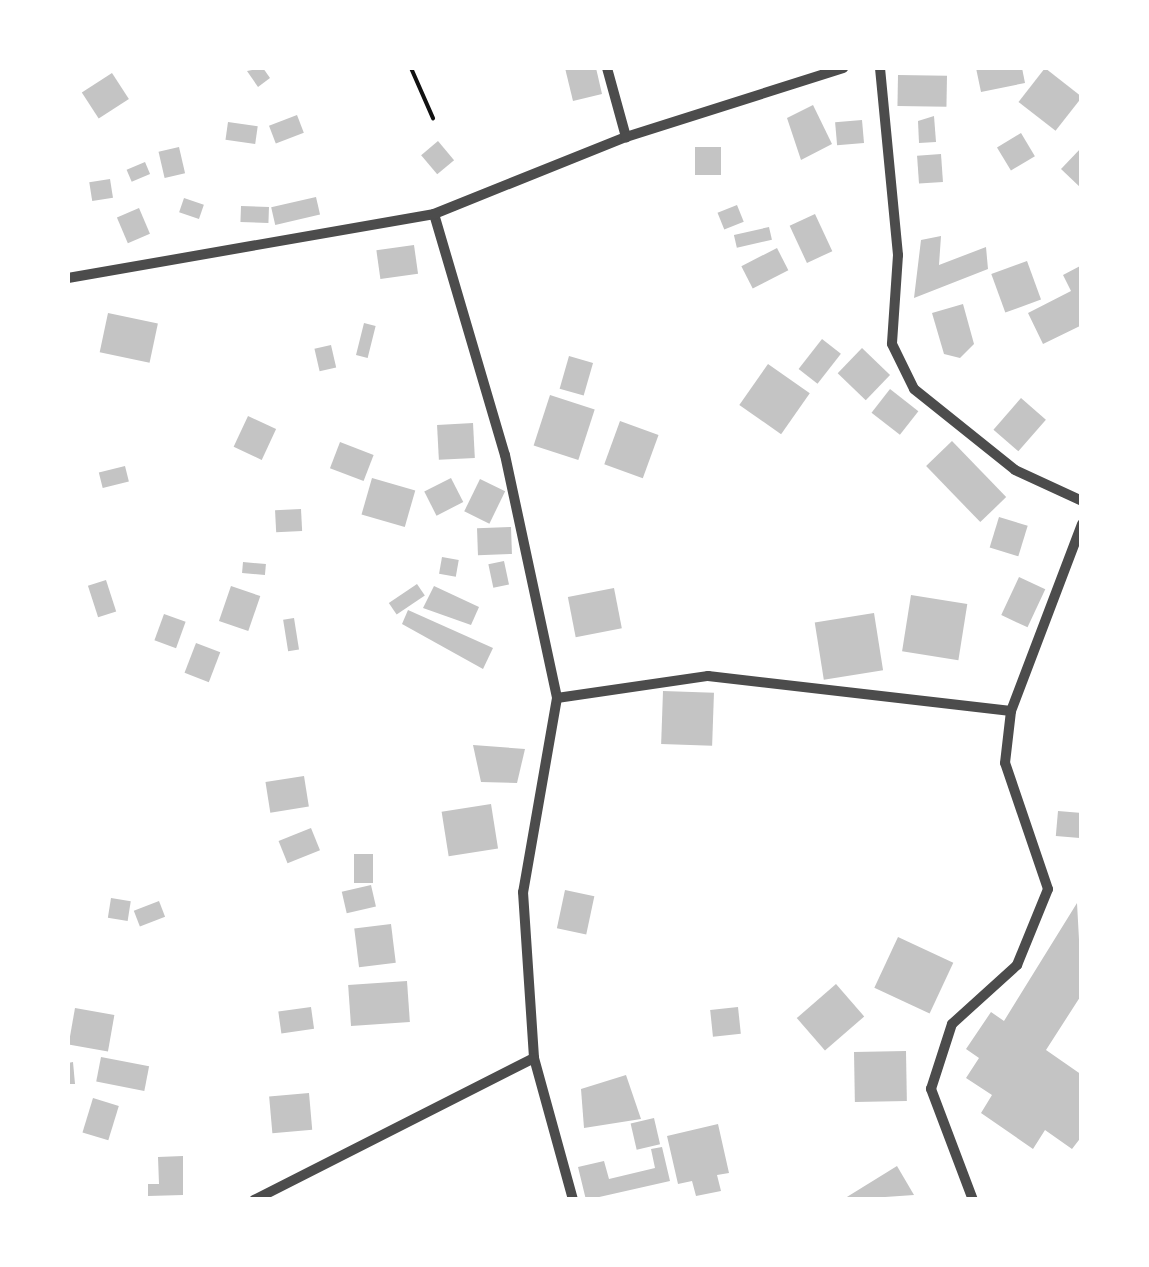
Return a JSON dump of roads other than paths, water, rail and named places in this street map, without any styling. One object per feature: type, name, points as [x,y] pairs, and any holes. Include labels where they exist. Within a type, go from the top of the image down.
[{"type":"street","points":[[607,68],[626,137]]},
{"type":"street","points":[[68,278],[434,214],[626,137],[843,68]]},
{"type":"street","points":[[880,68],[898,255],[892,344],[914,390],[1015,470],[1082,500]]},
{"type":"street","points":[[434,214],[505,455],[557,698],[523,892],[534,1058],[573,1200]]},
{"type":"street","points":[[973,1200],[931,1089],[952,1024],[1017,965],[1048,889],[1004,763],[1011,710],[1082,524]]},
{"type":"street","points":[[557,698],[708,676],[1011,710]]},
{"type":"street","points":[[254,1200],[534,1058]]}]
